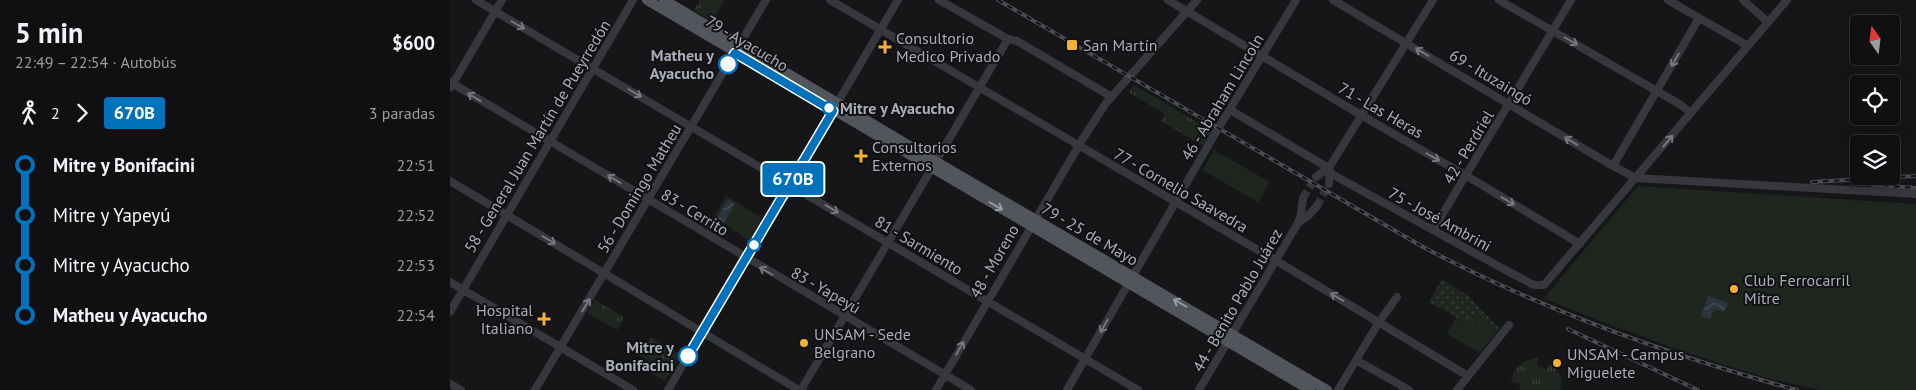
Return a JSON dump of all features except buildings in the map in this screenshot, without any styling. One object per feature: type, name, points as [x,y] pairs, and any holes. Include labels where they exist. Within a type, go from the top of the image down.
[{"type":"main road","name":"79 - Ayacucho","points":[[647,0],[737,49],[835,107]]},
{"type":"main road","name":"79 - Ayacucho","points":[[664,0],[737,49]]},
{"type":"main road","name":"79 - 25 de Mayo","points":[[835,107],[1231,338],[1327,390]]},
{"type":"main road","name":"79 - 25 de Mayo","points":[[1231,338],[1310,390]]},
{"type":"street","name":"81 - Sarmiento","points":[[476,0],[1138,390]]},
{"type":"street","points":[[451,85],[502,0]]},
{"type":"street","name":"58 - General Juan Martín de Pueyrredón","points":[[450,312],[634,0]]},
{"type":"street","name":"56 - Domingo Matheu","points":[[535,390],[766,0]]},
{"type":"street","name":"77 - Cornelio Saavedra","points":[[830,0],[1275,260],[1468,376]]},
{"type":"street","points":[[668,390],[898,0]]},
{"type":"street","points":[[939,0],[1008,39],[1017,41],[1112,97]]},
{"type":"street","name":"71 - Las Heras","points":[[1168,0],[1580,244]]},
{"type":"street","name":"48 - Moreno","points":[[936,390],[1032,222],[1078,146],[1112,97],[1197,0]]},
{"type":"street","name":"46 - Abraham Lincoln","points":[[1067,390],[1296,0]]},
{"type":"street","name":"69 - Ituzaingó","points":[[1333,0],[1636,178]]},
{"type":"street","points":[[1316,177],[1329,168],[1433,0]]},
{"type":"street","points":[[1499,0],[1691,113]]},
{"type":"street","name":"42 - Perdriel","points":[[1433,230],[1571,0]]},
{"type":"street","points":[[1743,0],[1768,22]]},
{"type":"street","points":[[1580,244],[1787,0]]},
{"type":"street","points":[[1670,1],[1748,46]]},
{"type":"street","points":[[1613,166],[1699,18]]},
{"type":"street","points":[[450,181],[800,390],[1008,39]]},
{"type":"street","name":"83 - Cerrito","points":[[451,85],[648,199],[746,259]]},
{"type":"street","name":"75 - José Ambrini","points":[[1230,110],[1433,230],[1539,286],[1546,283],[1580,244]]},
{"type":"street","points":[[1329,168],[1329,184]]},
{"type":"street","points":[[1636,178],[1916,194]]},
{"type":"street","name":"44 - Benito Pablo Juárez","points":[[1199,390],[1298,223],[1303,198]]},
{"type":"street","name":"44 - Benito Pablo Juárez","points":[[1298,223],[1317,206]]},
{"type":"street","name":"83 - Yapeyú","points":[[746,259],[971,390]]},
{"type":"street","points":[[450,282],[633,390]]},
{"type":"street","points":[[1338,390],[1379,322],[1397,297]]},
{"type":"street","points":[[1456,390],[1509,325]]},
{"type":"street","points":[[1356,360],[1409,390]]},
{"type":"street","points":[[450,384],[461,390]]},
{"type":"green space","points":[[700,0],[725,0],[712,21],[694,10]]},
{"type":"green space","points":[[1134,85],[1212,131],[1203,146],[1161,121],[1165,114],[1128,92]]},
{"type":"green space","points":[[1214,150],[1270,182],[1258,202],[1202,170]]},
{"type":"green space","name":"Club Ferrocarril Mitre","points":[[1638,186],[1916,204],[1916,390],[1820,390],[1767,378],[1679,350],[1544,298]]},
{"type":"green space","points":[[726,196],[762,218],[749,241],[721,222],[714,232],[707,228]]},
{"type":"green space","points":[[1442,279],[1467,295],[1499,328],[1496,333],[1478,314],[1471,326],[1429,302]]},
{"type":"green space","points":[[595,300],[624,317],[617,330],[587,313]]},
{"type":"green space","points":[[1478,314],[1496,333],[1480,353],[1447,334],[1456,318],[1471,326]]},
{"type":"green space","points":[[651,337],[681,355],[665,381],[643,368],[648,360],[640,355]]},
{"type":"green space","points":[[1538,358],[1537,366],[1546,369],[1551,363],[1557,369],[1561,378],[1560,390],[1520,390],[1519,383],[1511,382],[1514,372],[1523,362]]},
{"type":"water","points":[[728,200],[735,204],[724,223],[717,218]]},
{"type":"water","points":[[1708,296],[1728,303],[1724,312],[1714,309],[1710,319],[1701,316]]},
{"type":"tunnel","points":[[1303,198],[1316,177]]},
{"type":"tunnel","points":[[1317,206],[1329,184]]},
{"type":"railway","points":[[998,0],[1423,247],[1468,270],[1560,311],[1606,329],[1701,362],[1797,390]]},
{"type":"railway","points":[[1812,182],[1916,176]]},
{"type":"railway","points":[[1872,185],[1916,188]]},
{"type":"railway","points":[[1568,329],[1698,390]]},
{"type":"bus line","name":"670B","points":[[688,356],[833,111],[735,53],[728,64]]},
{"type":"place","name":"San Martín","points":[[1072,45]]},
{"type":"place","name":"Consultorio Medico Privado","points":[[885,47]]},
{"type":"place","name":"Matheu y Ayacucho","points":[[728,64]]},
{"type":"place","name":"Mitre y Ayacucho","points":[[829,108]]},
{"type":"place","name":"Consultorios Externos","points":[[861,156]]},
{"type":"place","name":"Club Ferrocarril Mitre","points":[[1734,289]]},
{"type":"place","name":"Hospital Italiano","points":[[544,319]]},
{"type":"place","name":"UNSAM - Sede Belgrano","points":[[804,343]]},
{"type":"place","name":"Mitre y Bonifacini","points":[[688,356]]},
{"type":"place","name":"UNSAM - Campus Miguelete","points":[[1557,363]]}]
